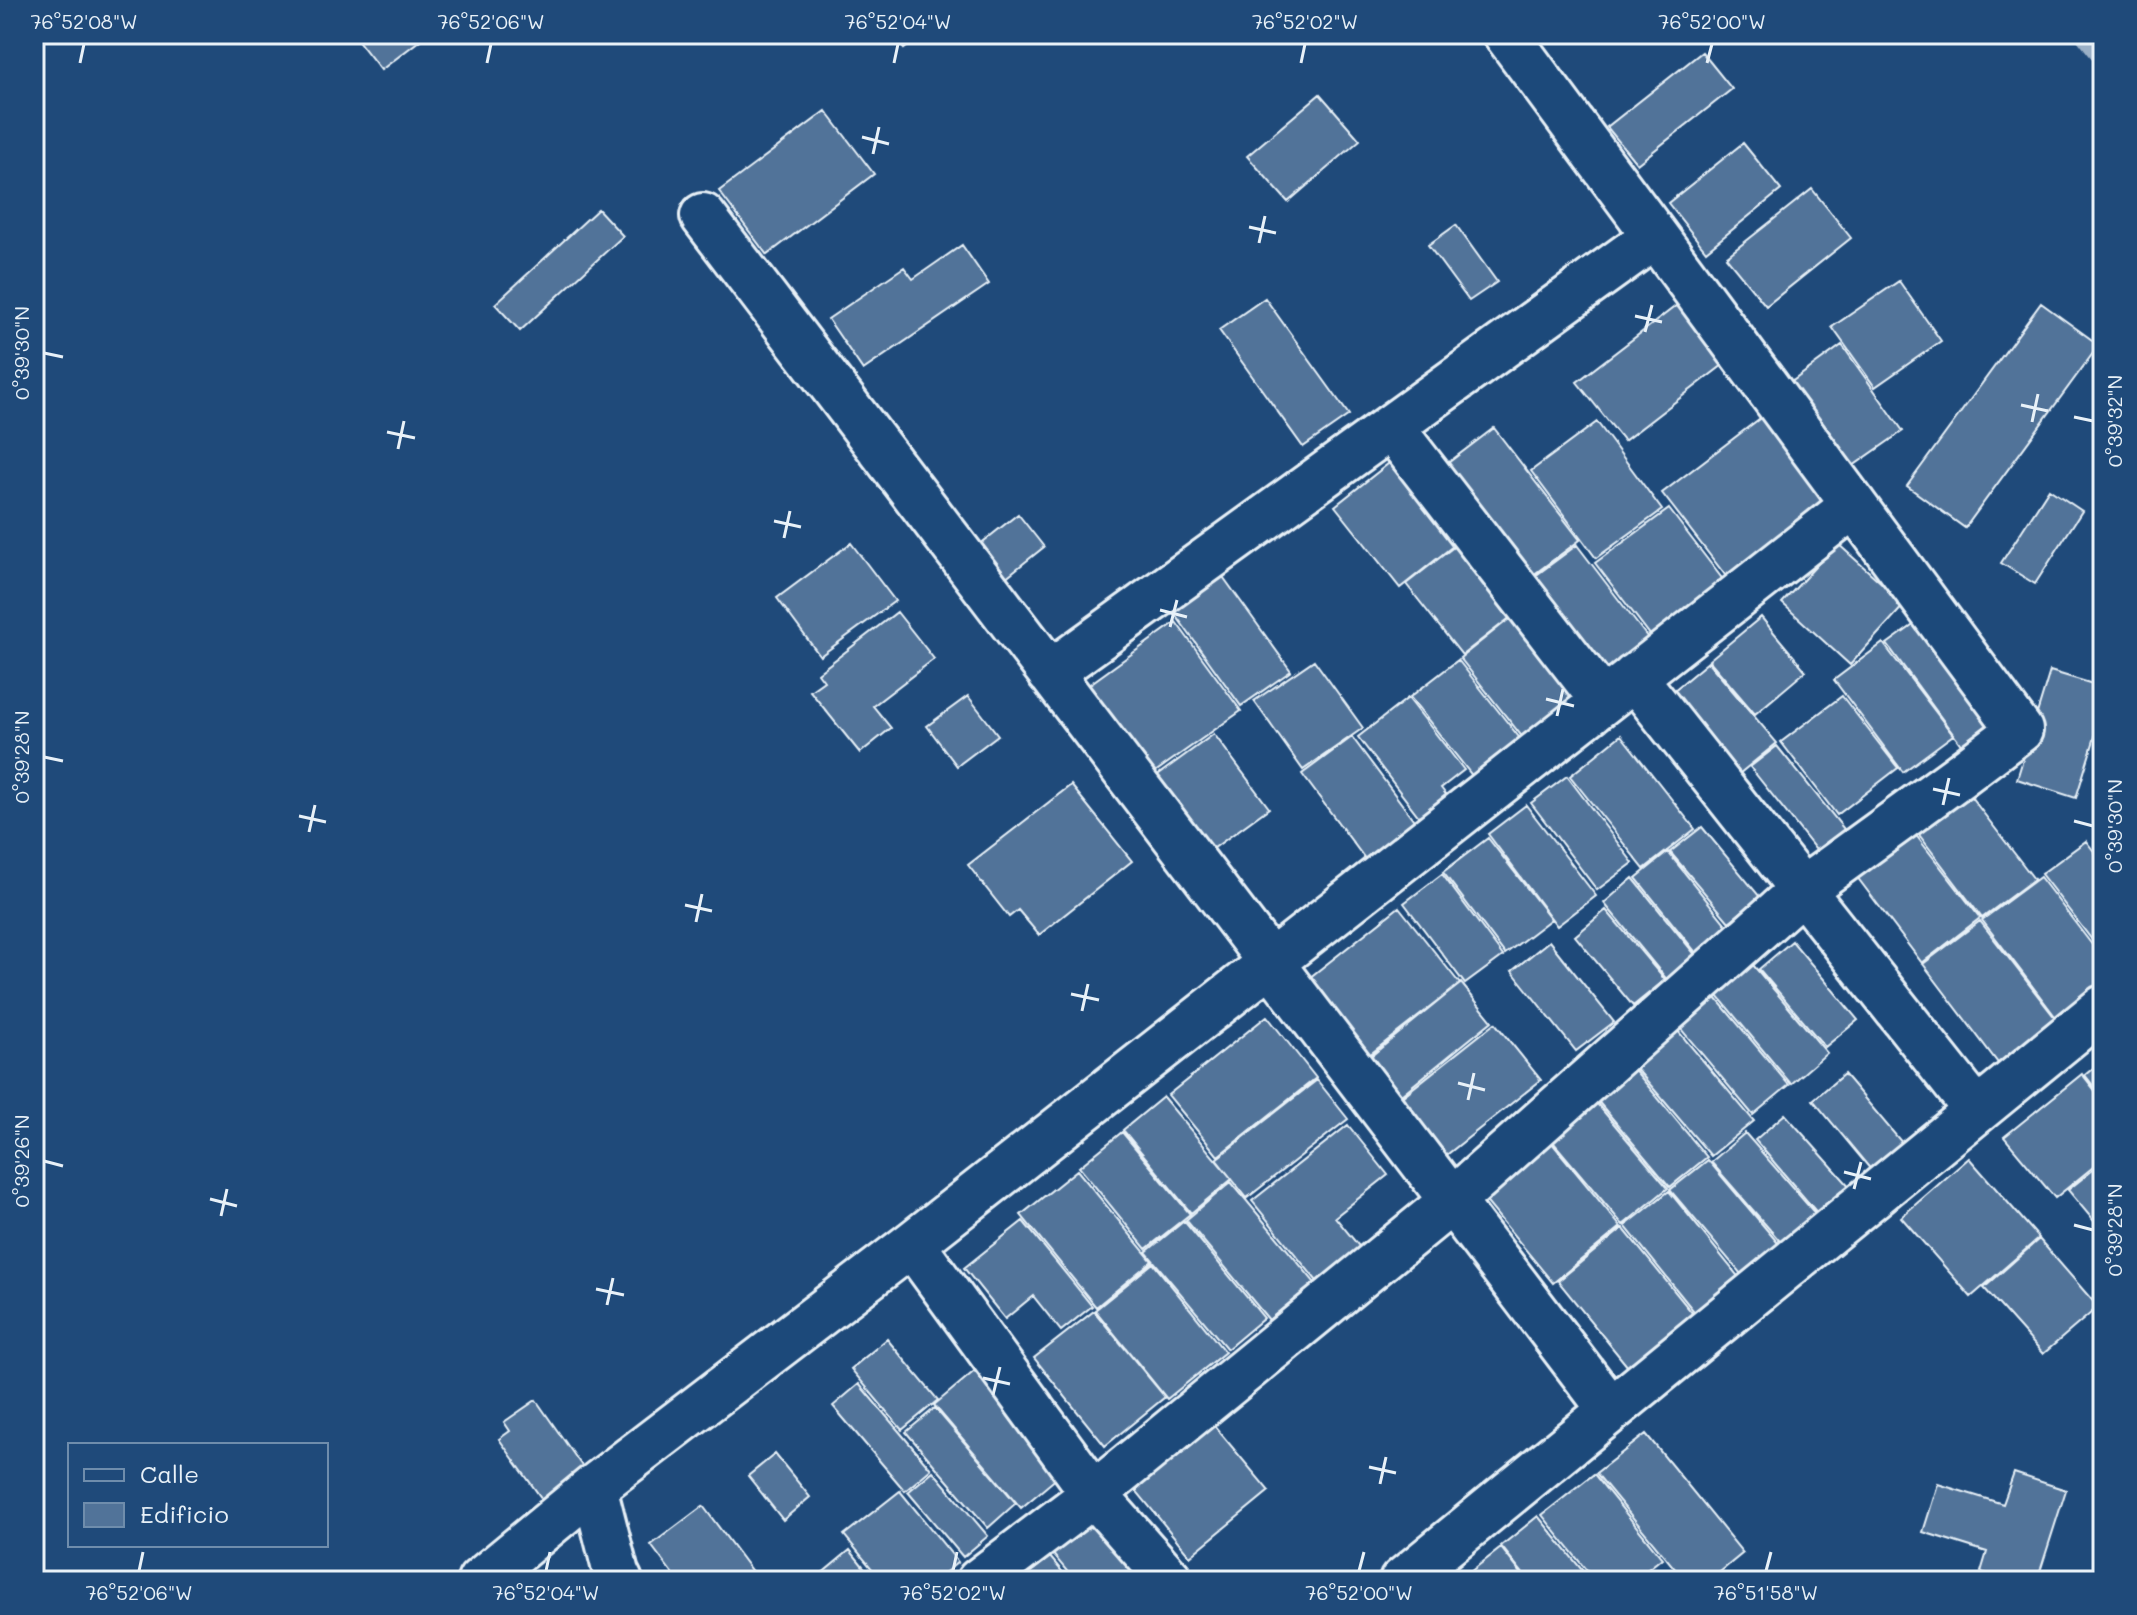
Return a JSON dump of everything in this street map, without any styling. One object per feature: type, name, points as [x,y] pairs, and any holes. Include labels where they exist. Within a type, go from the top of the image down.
[{"type":"street","points":[[979,1581],[1094,1494],[1452,1201],[1802,890],[2020,730],[1506,34]]},
{"type":"street","points":[[703,216],[1611,1410]]},
{"type":"street","points":[[1050,673],[1655,236]]},
{"type":"street","points":[[1391,427],[1619,689],[1802,890],[1977,1111]]},
{"type":"street","points":[[480,1581],[594,1487],[1272,964],[1854,505]]},
{"type":"street","points":[[1402,1581],[2103,1008]]},
{"type":"street","points":[[912,1244],[1094,1494],[1171,1581]]},
{"type":"street","points":[[594,1487],[620,1581]]},
{"type":"building","points":[[353,34],[428,34],[381,70]]},
{"type":"building","points":[[891,34],[923,34],[904,49]]},
{"type":"building","points":[[1702,52],[1732,89],[1637,164],[1607,127]]},
{"type":"building","points":[[1320,94],[1360,140],[1288,202],[1247,156]]},
{"type":"building","points":[[826,111],[874,174],[767,255],[719,191]]},
{"type":"building","points":[[1743,143],[1781,190],[1706,251],[1668,203]]},
{"type":"building","points":[[1812,189],[1851,238],[1766,306],[1726,257]]},
{"type":"building","points":[[598,209],[623,236],[520,331],[495,304]]},
{"type":"building","points":[[1456,225],[1497,282],[1469,301],[1428,245]]},
{"type":"building","points":[[962,245],[989,284],[863,370],[828,319],[904,267],[913,279]]},
{"type":"building","points":[[1899,281],[1941,341],[1875,387],[1832,327]]},
{"type":"building","points":[[1265,298],[1349,415],[1303,447],[1219,330]]},
{"type":"building","points":[[1685,299],[1732,358],[1624,441],[1577,382]]},
{"type":"building","points":[[2041,303],[2099,345],[1965,528],[1907,486]]},
{"type":"building","points":[[1842,345],[1903,431],[1850,468],[1790,383]]},
{"type":"building","points":[[1767,413],[1834,501],[1729,580],[1662,493]]},
{"type":"building","points":[[1597,422],[1662,510],[1596,558],[1531,471]]},
{"type":"building","points":[[1494,428],[1580,540],[1529,578],[1444,466]]},
{"type":"building","points":[[1393,460],[1458,542],[1400,588],[1335,506]]},
{"type":"building","points":[[2049,489],[2082,511],[2035,584],[2001,563]]},
{"type":"building","points":[[1669,509],[1724,581],[1651,636],[1595,563]]},
{"type":"building","points":[[1018,514],[1044,547],[995,586],[969,553]]},
{"type":"building","points":[[1460,542],[1516,613],[1462,655],[1406,584]]},
{"type":"building","points":[[851,543],[895,601],[820,656],[777,598]]},
{"type":"building","points":[[1837,543],[1905,604],[1850,665],[1782,603]]},
{"type":"building","points":[[1577,545],[1651,642],[1593,685],[1519,588]]},
{"type":"building","points":[[1221,574],[1291,671],[1241,706],[1172,610]]},
{"type":"building","points":[[897,612],[934,659],[873,706],[891,728],[860,753],[810,691],[824,681],[818,673]]},
{"type":"building","points":[[1518,612],[1582,693],[1524,739],[1460,658]]},
{"type":"building","points":[[1926,616],[2001,717],[1962,746],[1887,644]]},
{"type":"building","points":[[1761,617],[1806,671],[1755,714],[1709,660]]},
{"type":"building","points":[[1176,622],[1241,711],[1148,777],[1083,689]]},
{"type":"building","points":[[1883,643],[1953,735],[1903,772],[1834,680]]},
{"type":"building","points":[[1314,660],[1363,728],[1303,770],[1254,701]]},
{"type":"building","points":[[1458,660],[1522,741],[1474,778],[1410,697]]},
{"type":"building","points":[[1708,662],[1777,743],[1734,778],[1666,697]]},
{"type":"building","points":[[2050,671],[2103,687],[2103,711],[2076,798],[2017,779]]},
{"type":"building","points":[[968,696],[998,735],[957,766],[927,726]]},
{"type":"building","points":[[1842,696],[1898,768],[1837,815],[1781,742]]},
{"type":"building","points":[[1408,698],[1464,770],[1441,788],[1451,801],[1423,822],[1358,737]]},
{"type":"building","points":[[1214,734],[1269,808],[1203,856],[1148,782]]},
{"type":"building","points":[[1621,735],[1695,829],[1644,869],[1570,776]]},
{"type":"building","points":[[1352,737],[1416,823],[1366,860],[1302,774]]},
{"type":"building","points":[[1777,746],[1844,829],[1816,850],[1750,767]]},
{"type":"building","points":[[1567,776],[1633,863],[1597,890],[1531,803]]},
{"type":"building","points":[[1071,785],[1132,861],[1039,935],[1018,910],[1009,917],[968,865]]},
{"type":"building","points":[[1968,793],[2034,879],[1982,918],[1917,832]]},
{"type":"building","points":[[1526,805],[1596,896],[1557,926],[1488,834]]},
{"type":"building","points":[[1702,827],[1760,897],[1729,922],[1670,852]]},
{"type":"building","points":[[1915,834],[1980,918],[1922,963],[1857,877]]},
{"type":"building","points":[[1488,838],[1551,919],[1505,954],[1443,872]]},
{"type":"building","points":[[2086,841],[2103,863],[2103,954],[2041,874]]},
{"type":"building","points":[[1668,852],[1729,928],[1697,954],[1636,878]]},
{"type":"building","points":[[1442,874],[1503,956],[1465,984],[1404,903]]},
{"type":"building","points":[[2040,877],[2103,959],[2103,986],[2058,1020],[1982,920]]},
{"type":"building","points":[[1633,878],[1697,957],[1668,981],[1604,903]]},
{"type":"building","points":[[1399,907],[1460,984],[1364,1059],[1304,982]]},
{"type":"building","points":[[1606,910],[1665,980],[1633,1006],[1575,936]]},
{"type":"building","points":[[1980,921],[2059,1023],[2001,1067],[1923,964]]},
{"type":"building","points":[[1549,941],[1614,1022],[1576,1051],[1512,971]]},
{"type":"building","points":[[1792,941],[1858,1020],[1825,1047],[1759,969]]},
{"type":"building","points":[[1753,965],[1827,1053],[1791,1084],[1717,995]]},
{"type":"building","points":[[1461,983],[1492,1021],[1396,1099],[1365,1061]]},
{"type":"building","points":[[1716,998],[1789,1085],[1753,1115],[1680,1028]]},
{"type":"building","points":[[1267,1016],[1316,1078],[1218,1156],[1168,1095]]},
{"type":"building","points":[[1495,1023],[1541,1080],[1444,1157],[1398,1100]]},
{"type":"building","points":[[1678,1031],[1754,1121],[1711,1156],[1635,1067]]},
{"type":"building","points":[[2103,1060],[2103,1098],[2085,1075]]},
{"type":"building","points":[[1633,1068],[1707,1157],[1670,1187],[1596,1099]]},
{"type":"building","points":[[1844,1074],[1909,1151],[1877,1177],[1813,1100]]},
{"type":"building","points":[[2082,1074],[2103,1101],[2103,1159],[2055,1198],[2004,1137]]},
{"type":"building","points":[[1317,1080],[1348,1119],[1247,1198],[1216,1159]]},
{"type":"building","points":[[1163,1097],[1232,1179],[1191,1213],[1123,1130]]},
{"type":"building","points":[[1593,1099],[1668,1188],[1623,1225],[1548,1136]]},
{"type":"building","points":[[1785,1114],[1851,1188],[1819,1215],[1755,1140]]},
{"type":"building","points":[[1348,1125],[1388,1175],[1335,1217],[1363,1251],[1320,1285],[1252,1201]]},
{"type":"building","points":[[1122,1132],[1190,1214],[1146,1249],[1079,1167]]},
{"type":"building","points":[[1745,1133],[1819,1218],[1785,1247],[1711,1162]]},
{"type":"building","points":[[1547,1137],[1621,1227],[1553,1283],[1479,1193]]},
{"type":"building","points":[[1969,1158],[2039,1238],[1971,1297],[1901,1217]]},
{"type":"building","points":[[1708,1160],[1783,1249],[1746,1280],[1670,1190]]},
{"type":"building","points":[[2103,1162],[2103,1232],[2068,1190]]},
{"type":"building","points":[[1077,1170],[1152,1261],[1096,1307],[1021,1215]]},
{"type":"building","points":[[1231,1182],[1315,1283],[1269,1320],[1186,1220]]},
{"type":"building","points":[[1669,1191],[1745,1285],[1701,1320],[1625,1226]]},
{"type":"building","points":[[1023,1221],[1092,1306],[1061,1331],[1033,1296],[1005,1319],[964,1268]]},
{"type":"building","points":[[1184,1221],[1264,1318],[1227,1349],[1146,1252]]},
{"type":"building","points":[[1623,1228],[1698,1320],[1632,1372],[1558,1281]]},
{"type":"building","points":[[2039,1239],[2098,1307],[2043,1354],[1984,1288]]},
{"type":"building","points":[[1153,1263],[1225,1352],[1167,1399],[1095,1310]]},
{"type":"building","points":[[1094,1311],[1165,1397],[1105,1446],[1034,1358]]},
{"type":"building","points":[[887,1339],[938,1400],[902,1430],[851,1369]]},
{"type":"building","points":[[977,1369],[1064,1472],[1021,1508],[934,1405]]},
{"type":"building","points":[[859,1384],[931,1469],[905,1491],[833,1406]]},
{"type":"building","points":[[536,1400],[584,1469],[542,1499],[499,1439],[510,1431],[504,1422]]},
{"type":"building","points":[[935,1408],[1016,1503],[988,1528],[906,1432]]},
{"type":"building","points":[[1212,1423],[1269,1491],[1190,1556],[1134,1488]]},
{"type":"building","points":[[1646,1434],[1743,1553],[1709,1581],[1685,1581],[1596,1473]]},
{"type":"building","points":[[775,1454],[810,1497],[783,1520],[748,1476]]},
{"type":"building","points":[[933,1471],[988,1536],[963,1557],[908,1492]]},
{"type":"building","points":[[2014,1473],[2066,1490],[2037,1581],[2010,1581],[1981,1572],[1987,1552],[1923,1532],[1938,1484],[2003,1504]]},
{"type":"building","points":[[1594,1474],[1662,1558],[1633,1581],[1595,1581],[1542,1515]]},
{"type":"building","points":[[900,1491],[958,1562],[935,1581],[882,1581],[844,1535]]},
{"type":"building","points":[[703,1506],[759,1581],[678,1581],[651,1545]]},
{"type":"building","points":[[1094,1516],[1148,1581],[1075,1581],[1051,1552]]},
{"type":"building","points":[[1538,1516],[1591,1581],[1529,1581],[1501,1546]]},
{"type":"building","points":[[1501,1548],[1527,1581],[1461,1579]]},
{"type":"building","points":[[850,1550],[875,1581],[825,1581],[820,1575]]},
{"type":"building","points":[[1050,1557],[1070,1581],[1019,1581]]},
{"type":"waterway","points":[[2080,34],[2099,58],[2103,70]]}]
